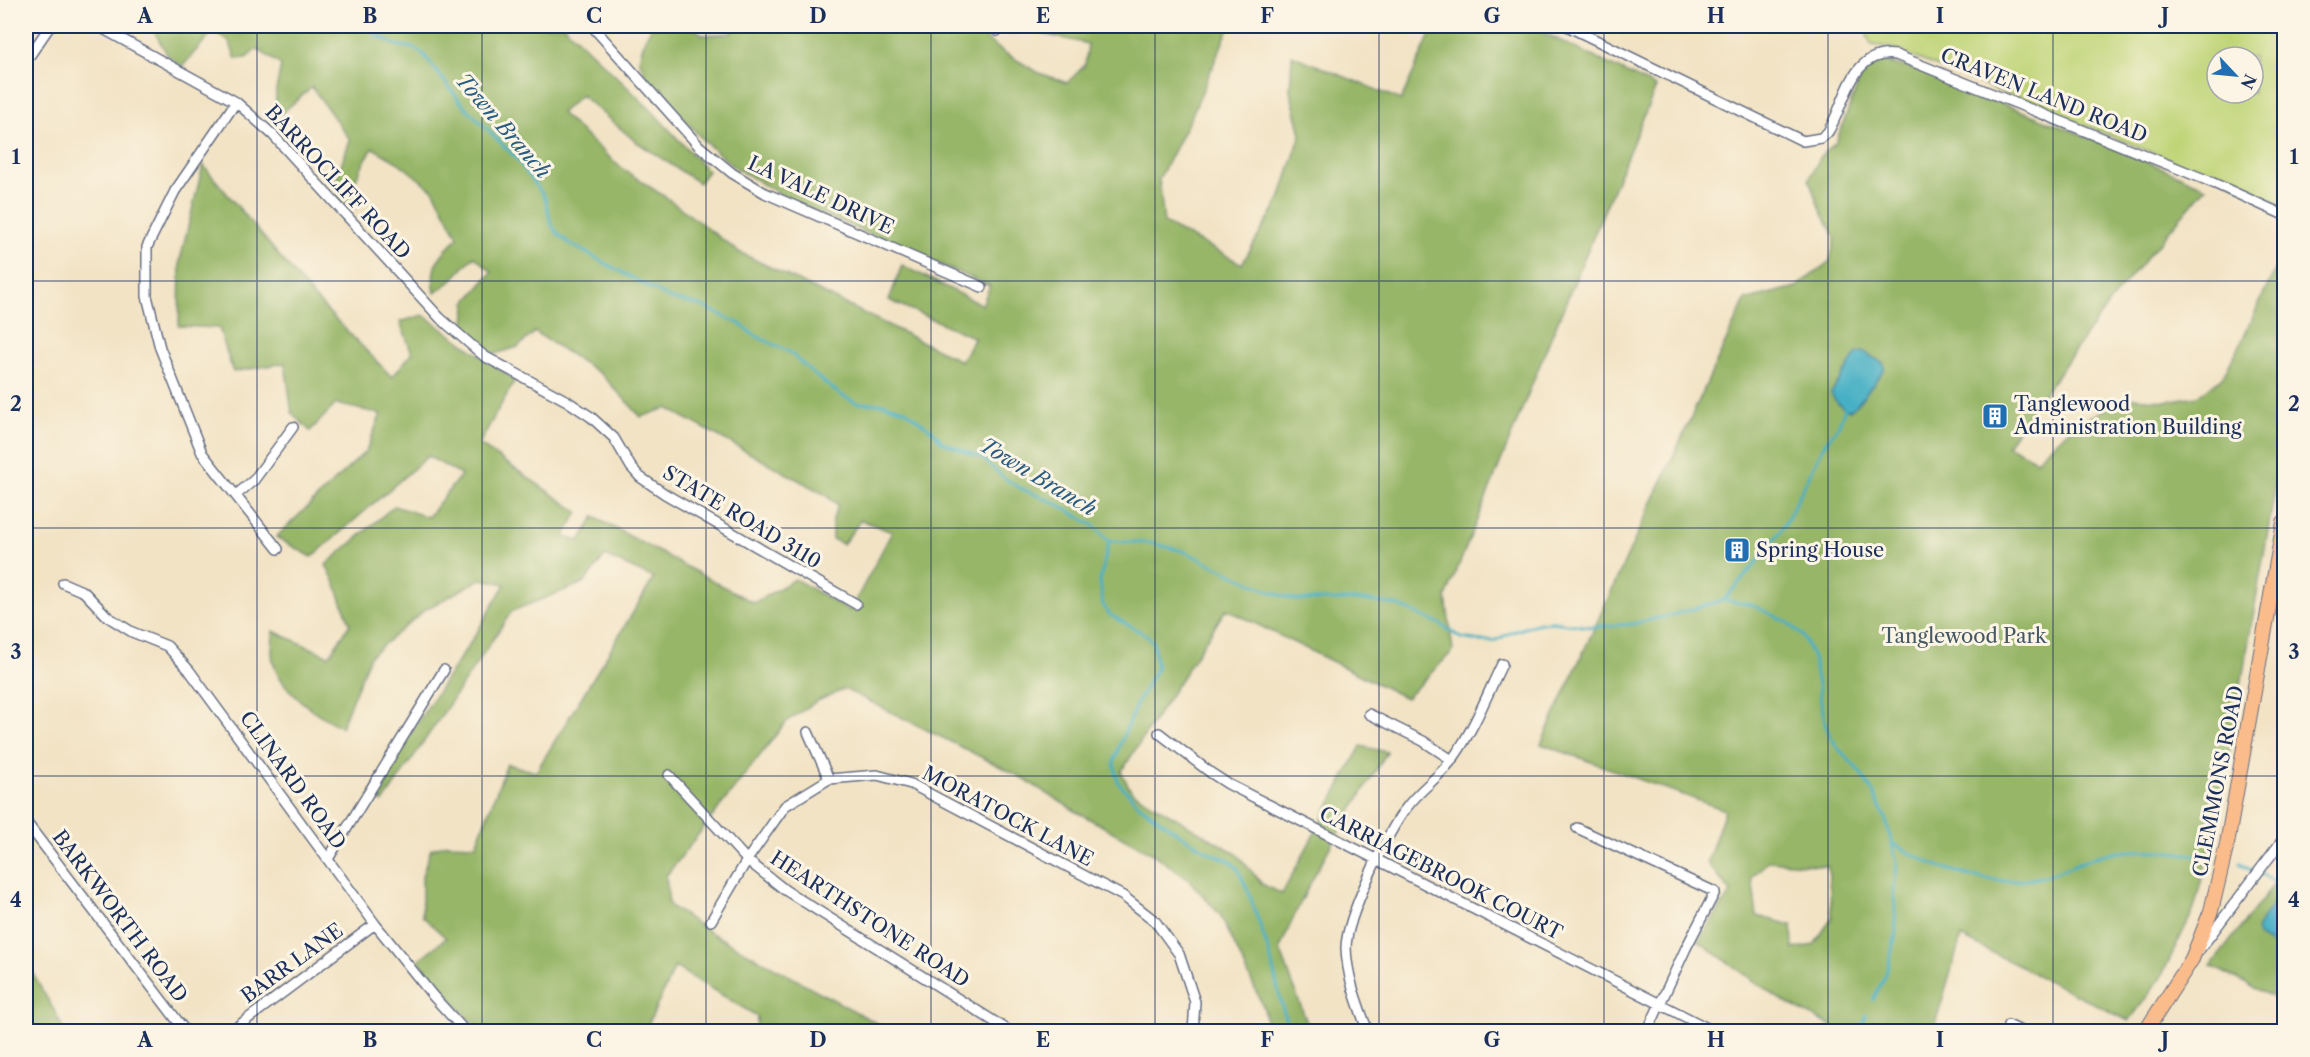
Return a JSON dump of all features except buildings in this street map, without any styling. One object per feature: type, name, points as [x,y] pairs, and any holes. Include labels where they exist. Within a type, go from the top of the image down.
[{"type":"main road","name":"CLEMMONS ROAD","points":[[2145,1032],[2192,959],[2211,911],[2220,879],[2284,522]]},
{"type":"street","points":[[26,61],[50,26]]},
{"type":"street","name":"BARROCLIFF ROAD","points":[[98,26],[236,102],[273,135],[440,318],[484,356],[536,385]]},
{"type":"street","name":"LA VALE DRIVE","points":[[592,26],[699,146],[732,173],[765,193],[982,287]]},
{"type":"street","name":"CRAVEN LAND ROAD","points":[[1568,26],[1803,141],[1821,138],[1827,132],[1857,70],[1866,60],[1878,54],[1896,55],[2198,177],[2284,215]]},
{"type":"street","points":[[236,102],[175,191],[147,247],[147,296],[160,348],[202,453],[278,549]]},
{"type":"street","name":"STATE ROAD 3110","points":[[536,385],[591,417],[615,438],[631,467],[640,477],[665,494],[856,604]]},
{"type":"street","points":[[236,495],[254,480],[293,427]]},
{"type":"street","name":"CLINARD ROAD","points":[[63,583],[84,592],[108,617],[132,632],[167,646],[189,670],[375,924],[433,996],[465,1031]]},
{"type":"street","points":[[1368,1032],[1350,979],[1346,947],[1349,925],[1396,823],[1407,806],[1452,760],[1470,731],[1502,664]]},
{"type":"street","points":[[328,859],[444,670]]},
{"type":"street","points":[[1369,714],[1423,741],[1452,760]]},
{"type":"street","points":[[808,732],[830,779]]},
{"type":"street","name":"CARRIAGEBROOK COURT","points":[[1159,733],[1210,773],[1228,784],[1715,1032]]},
{"type":"street","name":"HEARTHSTONE ROAD","points":[[669,775],[747,860],[785,890],[1011,1032]]},
{"type":"street","name":"MORATOCK LANE","points":[[711,921],[747,860],[785,806],[830,779],[877,775],[911,784],[1123,896],[1155,921],[1179,954],[1195,1002],[1194,1032]]},
{"type":"street","name":"BARKWORTH ROAD","points":[[26,822],[186,1032]]},
{"type":"street","points":[[1577,828],[1715,892],[1647,1032]]},
{"type":"street","points":[[2192,959],[2211,938],[2284,838]]},
{"type":"street","name":"BARR LANE","points":[[230,1032],[375,924]]},
{"type":"street","points":[[2008,1025],[2023,1032]]},
{"type":"green space","points":[[159,26],[196,28],[197,26],[564,26],[650,109],[708,171],[699,183],[635,141],[581,95],[561,113],[621,168],[667,198],[739,252],[961,361],[975,338],[889,300],[902,265],[982,305],[990,286],[790,200],[734,167],[703,140],[646,76],[639,60],[645,38],[653,26],[691,26],[703,35],[732,33],[733,26],[968,26],[1005,53],[1039,73],[1067,83],[1085,65],[1088,44],[1027,30],[1007,33],[1005,26],[1224,26],[1229,28],[1192,115],[1159,179],[1164,223],[1242,264],[1280,199],[1301,134],[1290,90],[1292,55],[1401,100],[1434,26],[1530,26],[1656,87],[1446,597],[1453,651],[1406,698],[1226,609],[1121,772],[1132,792],[1237,854],[1262,884],[1282,894],[1361,746],[1387,752],[1316,873],[1280,949],[1310,1031],[1268,1031],[1264,1008],[1221,916],[1189,880],[1153,854],[1077,812],[1019,776],[845,689],[817,701],[786,722],[666,876],[669,905],[711,933],[891,1031],[756,1031],[757,1016],[675,967],[645,1031],[483,1031],[464,1014],[418,960],[446,938],[422,916],[422,876],[431,849],[447,844],[476,845],[507,764],[536,772],[654,578],[605,556],[584,583],[512,611],[383,802],[368,797],[476,634],[505,584],[481,579],[426,609],[370,656],[341,727],[308,707],[280,678],[272,654],[273,631],[329,656],[350,624],[326,565],[394,506],[428,517],[461,475],[428,456],[312,557],[276,537],[366,451],[381,414],[336,404],[310,431],[292,413],[285,363],[233,372],[219,328],[179,326],[180,260],[203,165],[312,295],[392,377],[412,353],[400,322],[423,315],[515,380],[479,444],[578,512],[564,537],[580,541],[594,517],[754,603],[795,579],[850,611],[892,532],[861,520],[843,544],[832,539],[832,522],[838,505],[824,494],[667,408],[641,417],[601,374],[535,332],[518,347],[492,355],[465,327],[466,302],[492,272],[474,256],[451,281],[435,293],[433,275],[437,262],[458,237],[434,191],[399,163],[373,148],[354,183],[361,201],[356,208],[339,199],[336,179],[350,140],[312,87],[275,119],[276,90],[281,65],[257,49],[246,58],[236,59],[229,41],[213,31],[182,67],[167,54],[154,31]]},
{"type":"green space","points":[[1872,26],[2284,26],[2284,206],[2214,173],[2211,176],[1888,47],[1872,45],[1867,36]]},
{"type":"green space","name":"Tanglewood Park","points":[[1872,62],[1885,62],[1915,69],[2123,151],[2206,187],[2112,299],[2007,445],[2036,460],[2071,428],[2126,397],[2165,401],[2198,396],[2221,379],[2240,345],[2274,272],[2284,257],[2284,439],[2218,816],[2194,909],[2160,979],[2129,1021],[1961,937],[1933,1031],[1841,1031],[1781,1000],[1698,941],[1731,892],[1707,863],[1725,810],[1541,744],[1745,300],[1796,287],[1830,261],[1835,238],[1817,202],[1809,179],[1821,156],[1836,142],[1863,71]],"holes":[[[1768,861],[1828,866],[1832,917],[1814,945],[1793,949],[1792,925],[1757,916],[1752,877]]]},
{"type":"green space","points":[[2284,871],[2284,1003],[2211,966]]},
{"type":"green space","points":[[26,962],[55,1012],[64,1031],[26,1031]]},
{"type":"water","points":[[1864,352],[1884,364],[1884,370],[1856,406],[1850,410],[1843,408],[1831,393],[1857,353]]},
{"type":"water","points":[[2284,886],[2284,952],[2258,936],[2256,929]]},
{"type":"waterway","name":"Town Branch","points":[[366,26],[380,37],[396,45],[414,48],[423,54],[463,105],[516,158],[545,198],[551,224],[558,234],[570,244],[671,299],[700,305],[740,324],[754,335],[789,352],[817,377],[841,395],[857,403],[884,404],[905,410],[934,432],[942,442],[982,458],[1004,478],[1093,525],[1109,541],[1151,543],[1183,551],[1271,592],[1296,600],[1363,600],[1397,605],[1440,624],[1461,638],[1480,641],[1494,641],[1512,632],[1540,623],[1553,622],[1591,627],[1632,624],[1724,600],[1752,605],[1787,622],[1803,636],[1813,658],[1826,728],[1837,747],[1860,772],[1874,794],[1885,817],[1897,863],[1894,890],[1896,934],[1886,974],[1873,1000]]},
{"type":"waterway","points":[[1724,600],[1764,554],[1784,526],[1825,444],[1838,427],[1846,406]]},
{"type":"waterway","points":[[1109,541],[1100,581],[1103,605],[1110,615],[1148,636],[1153,642],[1157,668],[1137,703],[1120,744],[1114,762],[1118,782],[1139,805],[1182,836],[1212,854],[1229,860],[1238,869],[1249,893],[1269,952],[1286,1022],[1291,1032]]},
{"type":"waterway","points":[[1894,844],[1947,869],[1967,875],[2007,881],[2045,876],[2094,857],[2123,851],[2162,851],[2213,859]]},
{"type":"waterway","points":[[2240,863],[2254,872]]},
{"type":"waterway","points":[[2262,874],[2284,888]]},
{"type":"waterway","points":[[1862,1032],[1866,1015]]},
{"type":"place","name":"Tanglewood Administration Building","points":[[1995,416]]},
{"type":"place","name":"Spring House","points":[[1737,550]]}]
